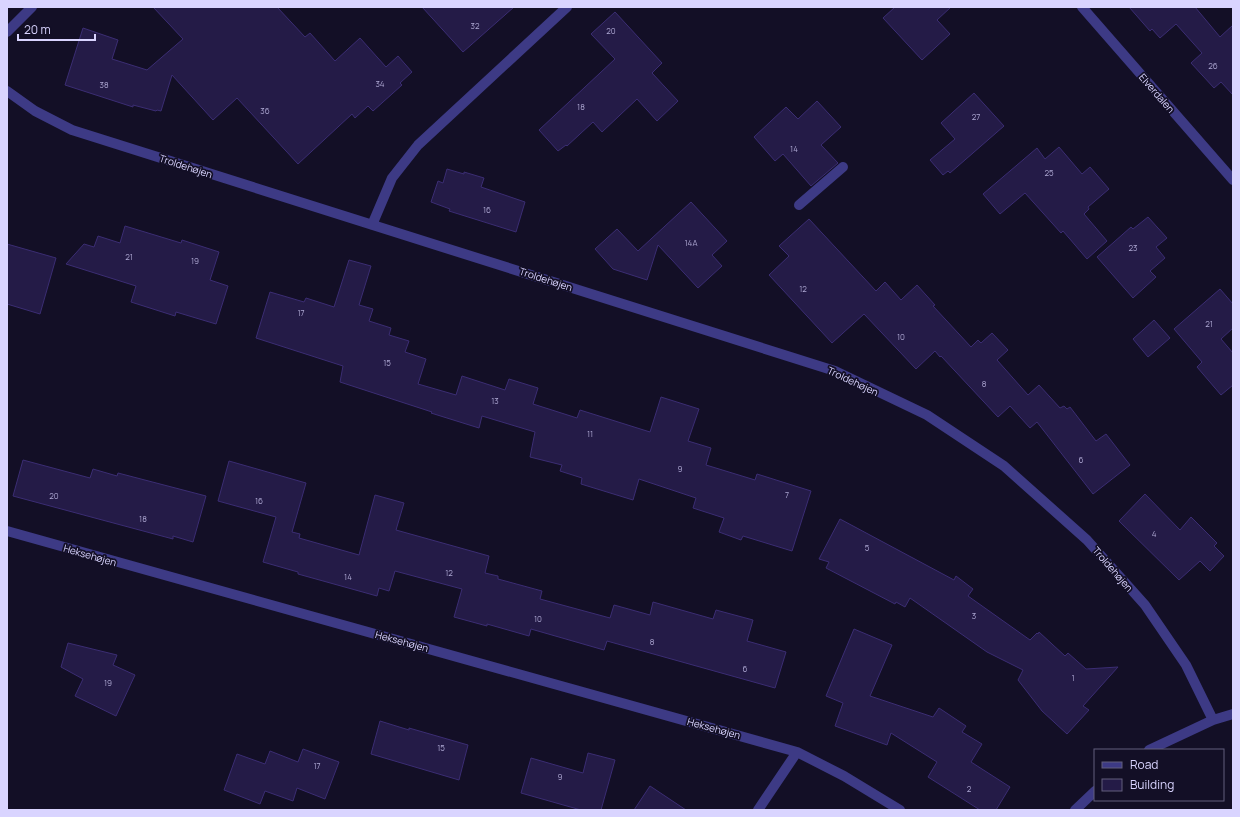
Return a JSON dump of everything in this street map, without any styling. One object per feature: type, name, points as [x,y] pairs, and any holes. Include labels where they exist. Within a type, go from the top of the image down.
[{"type":"street","points":[[7,32],[32,7]]},
{"type":"street","points":[[372,225],[392,178],[418,144],[567,7]]},
{"type":"street","name":"Elverdalen","points":[[1082,7],[1233,180]]},
{"type":"street","name":"Troldehøjen","points":[[7,91],[35,111],[72,130],[835,371],[926,415],[1004,466],[1088,540],[1145,605],[1186,665],[1213,720]]},
{"type":"street","points":[[799,205],[843,167]]},
{"type":"street","name":"Heksehøjen","points":[[7,531],[798,752],[844,776],[900,810]]},
{"type":"street","points":[[1151,749],[1213,720],[1233,714]]},
{"type":"street","points":[[758,810],[798,752]]},
{"type":"street","points":[[1075,810],[1094,792]]},
{"type":"building","points":[[153,7],[277,7],[305,37],[310,33],[335,61],[360,38],[386,67],[398,56],[412,72],[400,83],[402,85],[373,111],[368,106],[355,118],[352,114],[298,164],[237,98],[213,120],[172,75],[161,111],[133,105],[133,107],[65,85],[83,28],[118,40],[112,59],[147,70],[183,39]]},
{"type":"building","points":[[422,7],[514,7],[463,52]]},
{"type":"building","points":[[895,7],[951,7],[937,20],[950,34],[922,60],[883,18]]},
{"type":"building","points":[[1129,7],[1195,7],[1220,37],[1233,25],[1233,95],[1221,82],[1214,88],[1191,63],[1202,53],[1176,24],[1160,38],[1152,29],[1150,31]]},
{"type":"building","points":[[615,12],[662,63],[652,73],[678,101],[657,121],[637,99],[602,132],[593,122],[567,146],[566,145],[558,151],[539,130],[615,59],[591,34]]},
{"type":"building","points":[[974,93],[1004,126],[950,173],[948,171],[943,175],[930,160],[955,139],[941,123]]},
{"type":"building","points":[[817,101],[841,127],[821,145],[838,163],[811,186],[783,154],[775,161],[754,137],[786,107],[798,119]]},
{"type":"building","points":[[1059,147],[1082,174],[1090,167],[1109,189],[1088,207],[1089,209],[1084,214],[1107,241],[1087,259],[1063,231],[1061,233],[1025,193],[1000,214],[983,194],[1037,148],[1045,159]]},
{"type":"building","points":[[447,169],[484,178],[481,187],[525,202],[516,232],[449,211],[450,209],[431,202],[438,181],[443,183]]},
{"type":"building","points":[[691,202],[727,241],[712,255],[722,266],[698,288],[658,245],[647,280],[613,269],[595,249],[617,229],[638,251]]},
{"type":"building","points":[[1148,217],[1167,238],[1156,247],[1165,258],[1150,271],[1156,277],[1133,298],[1097,257],[1131,227],[1133,229]]},
{"type":"building","points":[[809,219],[876,291],[885,282],[901,300],[917,285],[935,305],[933,306],[971,347],[978,340],[981,343],[992,333],[1008,350],[997,360],[1028,395],[1039,385],[1060,408],[1064,406],[1067,409],[1070,407],[1096,441],[1106,434],[1130,465],[1093,494],[1037,422],[1030,428],[1010,406],[998,417],[935,351],[916,369],[864,314],[832,343],[769,275],[789,256],[779,246]]},
{"type":"building","points":[[125,226],[181,243],[182,240],[219,252],[210,280],[228,286],[216,324],[176,312],[175,316],[131,302],[136,286],[66,264],[84,244],[94,247],[98,236],[120,243]]},
{"type":"building","points":[[7,244],[56,258],[40,314],[7,304]]},
{"type":"building","points":[[349,260],[371,266],[359,305],[373,309],[369,321],[391,328],[389,335],[409,341],[405,352],[426,359],[418,384],[456,395],[462,376],[505,390],[509,379],[538,388],[533,404],[577,418],[580,410],[650,432],[661,397],[699,409],[688,441],[711,448],[706,465],[755,480],[757,474],[811,491],[792,551],[743,536],[741,540],[719,532],[724,518],[693,508],[696,498],[639,479],[633,500],[581,484],[582,478],[560,471],[562,465],[530,457],[535,432],[482,416],[479,428],[431,413],[432,412],[340,382],[343,366],[256,338],[270,292],[304,302],[306,298],[334,307]]},
{"type":"building","points":[[1220,289],[1233,304],[1233,328],[1221,339],[1233,353],[1233,385],[1221,395],[1197,367],[1202,362],[1174,329]]},
{"type":"building","points":[[1154,320],[1170,338],[1148,357],[1133,339]]},
{"type":"building","points":[[23,460],[90,478],[93,469],[117,476],[118,473],[206,496],[193,542],[173,536],[173,539],[13,496]]},
{"type":"building","points":[[229,461],[306,483],[292,532],[300,534],[299,538],[359,555],[375,495],[404,503],[396,530],[489,556],[485,573],[498,576],[498,579],[542,591],[540,599],[610,618],[614,605],[650,615],[653,602],[713,619],[716,610],[753,620],[747,641],[786,652],[775,688],[607,641],[604,650],[531,629],[529,636],[487,624],[487,626],[454,617],[462,589],[395,571],[389,591],[379,588],[377,596],[298,574],[298,572],[263,562],[276,517],[218,501]]},
{"type":"building","points":[[1145,494],[1180,530],[1191,517],[1217,543],[1214,546],[1224,556],[1210,571],[1200,561],[1179,580],[1119,521]]},
{"type":"building","points":[[840,519],[954,580],[956,576],[973,589],[968,596],[1030,640],[1039,632],[1065,656],[1068,653],[1086,669],[1118,667],[1083,706],[1089,710],[1067,734],[1042,711],[1018,680],[1023,670],[987,652],[910,598],[905,607],[896,602],[895,604],[826,568],[829,562],[819,559]]},
{"type":"building","points":[[854,629],[892,645],[870,696],[933,717],[939,708],[966,726],[962,732],[982,744],[971,762],[1010,787],[996,810],[980,810],[928,777],[937,762],[891,733],[887,745],[835,726],[843,703],[826,696]]},
{"type":"building","points":[[68,643],[117,655],[113,665],[135,675],[116,716],[75,696],[83,679],[61,667]]},
{"type":"building","points":[[380,721],[468,745],[459,780],[371,754]]},
{"type":"building","points":[[303,749],[339,762],[325,799],[297,788],[293,801],[265,791],[260,804],[224,790],[237,754],[265,764],[270,751],[298,762]]},
{"type":"building","points":[[588,753],[615,760],[601,810],[581,810],[521,793],[531,758],[583,773]]},
{"type":"building","points":[[650,786],[686,810],[634,810]]}]
